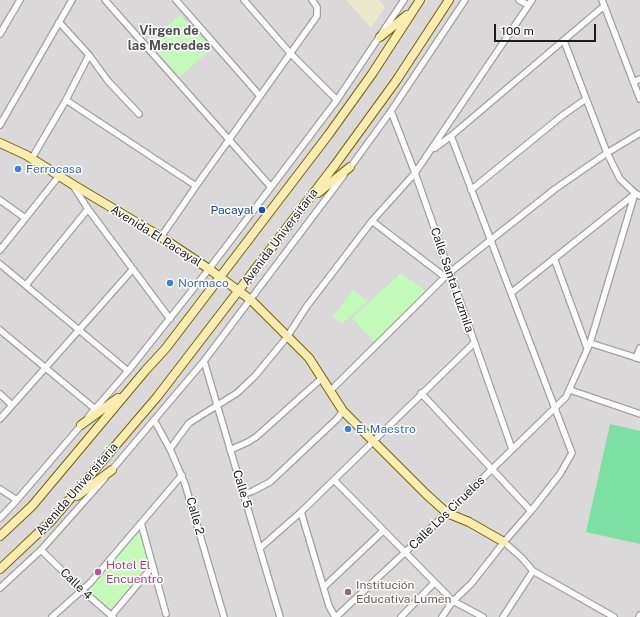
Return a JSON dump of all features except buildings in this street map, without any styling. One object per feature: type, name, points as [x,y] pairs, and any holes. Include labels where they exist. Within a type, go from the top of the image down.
[{"type":"street","points":[[0,34],[20,0]]},
{"type":"street","points":[[0,125],[72,0]]},
{"type":"street","points":[[105,0],[272,187]]},
{"type":"street","points":[[176,0],[260,96]]},
{"type":"street","points":[[244,0],[290,54],[337,100]]},
{"type":"street","points":[[161,237],[317,16],[317,7],[312,0]]},
{"type":"street","points":[[0,518],[128,371],[209,269],[337,100],[404,0]]},
{"type":"street","name":"Avenida Universitaria","points":[[0,536],[32,506],[166,348],[329,134],[372,74],[420,0]]},
{"type":"street","name":"Avenida Universitaria","points":[[0,569],[52,520],[65,505],[156,396],[239,291],[308,201],[396,81],[449,0]]},
{"type":"street","name":"Avenida Universitaria","points":[[0,588],[41,550],[112,470],[204,361],[391,112],[465,0]]},
{"type":"street","points":[[170,449],[189,423],[237,393],[255,376],[287,337],[307,306],[372,222],[415,173],[530,3],[519,0]]},
{"type":"street","points":[[602,0],[640,99]]},
{"type":"street","points":[[431,150],[451,136],[604,6]]},
{"type":"street","points":[[380,37],[414,10]]},
{"type":"street","points":[[59,22],[90,55],[108,81],[139,114]]},
{"type":"street","points":[[511,293],[638,194],[620,179],[607,153],[564,41]]},
{"type":"street","points":[[32,158],[90,55]]},
{"type":"street","points":[[633,82],[640,79]]},
{"type":"street","points":[[471,190],[563,115],[586,99]]},
{"type":"street","points":[[66,100],[196,186]]},
{"type":"street","name":"Calle Santa Luzmila","points":[[391,112],[415,173],[447,275],[474,343],[512,449]]},
{"type":"street","points":[[330,391],[447,275],[555,190],[607,153],[640,133]]},
{"type":"street","points":[[442,617],[531,511],[560,474],[572,453],[451,136]]},
{"type":"street","name":"Avenida El Pacayal","points":[[0,143],[10,146],[32,158],[72,184],[161,237],[209,269],[251,300],[309,358],[343,411],[447,513],[469,522],[504,542]]},
{"type":"street","points":[[308,201],[350,167]]},
{"type":"street","points":[[0,250],[59,176]]},
{"type":"street","points":[[72,184],[88,209],[170,319]]},
{"type":"street","name":"Calle Los Ciruelos","points":[[336,617],[493,469],[566,397],[589,346],[638,194]]},
{"type":"street","points":[[0,200],[25,218]]},
{"type":"street","points":[[26,286],[88,209]]},
{"type":"street","points":[[372,222],[447,275]]},
{"type":"street","points":[[554,258],[589,346],[638,358],[640,348]]},
{"type":"street","points":[[0,264],[128,371]]},
{"type":"street","points":[[0,419],[133,269]]},
{"type":"street","points":[[0,330],[95,409]]},
{"type":"street","points":[[260,548],[301,512],[374,442],[421,393],[474,343]]},
{"type":"street","name":"Calle 5","points":[[204,361],[280,617]]},
{"type":"street","points":[[230,450],[256,437],[322,378]]},
{"type":"street","points":[[81,425],[130,389]]},
{"type":"street","points":[[570,390],[640,414]]},
{"type":"street","points":[[421,393],[531,511]]},
{"type":"street","points":[[0,394],[12,405]]},
{"type":"street","points":[[244,494],[270,482],[343,411]]},
{"type":"street","name":"Calle 2","points":[[154,420],[182,475],[224,617]]},
{"type":"street","points":[[65,505],[112,470]]},
{"type":"street","points":[[52,617],[90,583],[182,475]]},
{"type":"street","points":[[334,480],[434,583],[454,601],[483,617]]},
{"type":"street","points":[[0,488],[17,500]]},
{"type":"street","points":[[301,512],[329,606],[336,617]]},
{"type":"street","points":[[141,523],[166,614]]},
{"type":"street","points":[[324,588],[383,531]]},
{"type":"street","points":[[504,542],[522,558],[533,572],[614,617]]},
{"type":"street","name":"Calle 4","points":[[41,550],[82,590],[112,616]]},
{"type":"street","points":[[112,616],[153,566]]},
{"type":"street","points":[[503,617],[533,572]]},
{"type":"street","points":[[401,617],[434,583]]},
{"type":"shaded area","points":[[0,0],[640,0],[640,617],[0,617]]},
{"type":"shaded area","points":[[346,0],[379,0],[385,7],[371,28]]},
{"type":"green space","points":[[180,15],[211,49],[180,77],[149,42]]},
{"type":"green space","points":[[401,273],[427,292],[374,342],[352,318]]},
{"type":"green space","points":[[353,290],[368,301],[342,324],[333,316]]},
{"type":"green space","points":[[610,424],[640,431],[640,544],[586,532]]},
{"type":"green space","points":[[140,531],[150,565],[111,609],[88,591]]},
{"type":"place","name":"Ferrocasa","points":[[18,169]]},
{"type":"place","name":"Pacayal","points":[[262,210]]},
{"type":"place","name":"Normaco","points":[[170,283]]},
{"type":"place","name":"El Maestro","points":[[348,429]]},
{"type":"place","name":"Hotel El Encuentro","points":[[98,572]]},
{"type":"place","name":"Institución Educativa Lumen","points":[[348,592]]},
{"type":"district","name":"Virgen de las Mercedes","points":[[169,38]]}]
